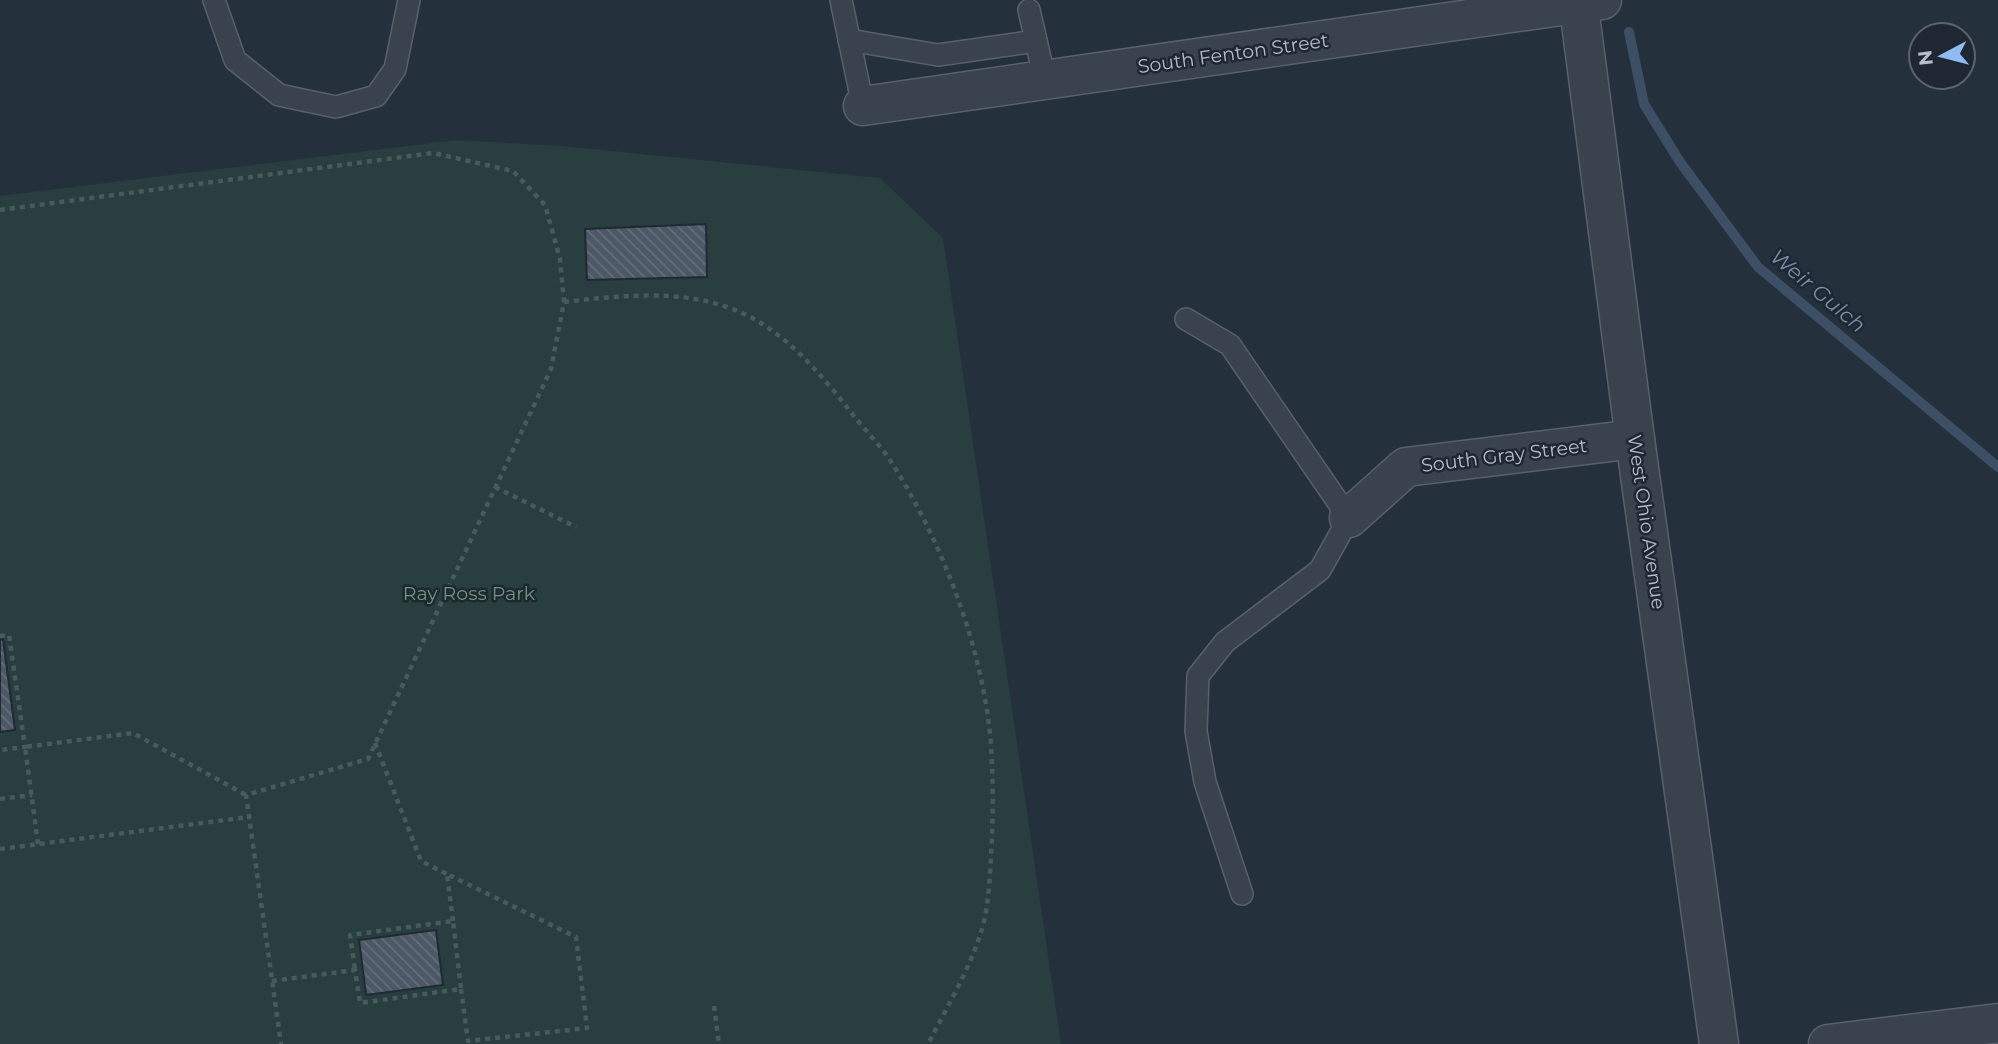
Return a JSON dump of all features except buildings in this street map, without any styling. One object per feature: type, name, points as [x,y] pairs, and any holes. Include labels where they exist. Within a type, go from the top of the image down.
[{"type":"street","name":"South Fenton Street","points":[[863,106],[1587,1]]},
{"type":"street","name":"West Ohio Avenue","points":[[1587,1],[1635,439],[1719,1044]]},
{"type":"street","name":"South Gray Street","points":[[1349,518],[1406,467],[1635,439]]},
{"type":"street","points":[[1828,1044],[1998,1023]]},
{"type":"lane","points":[[214,0],[234,60],[279,95],[336,107],[376,96],[396,69],[409,0]]},
{"type":"lane","points":[[841,0],[863,106]]},
{"type":"lane","points":[[1029,10],[1045,80]]},
{"type":"lane","points":[[849,40],[938,55],[1036,41]]},
{"type":"lane","points":[[1186,319],[1230,345],[1349,518],[1320,570],[1225,642],[1198,676],[1196,730],[1205,782],[1242,894]]},
{"type":"path","points":[[0,210],[433,153],[513,171],[545,205],[560,259],[564,302],[551,369],[368,760],[246,795],[133,733],[0,750]]},
{"type":"path","points":[[564,302],[624,296],[677,296],[728,307],[765,326],[793,347],[856,418],[887,457],[921,517],[954,588],[978,669],[991,741],[993,802],[990,872],[982,927],[969,963],[928,1044]]},
{"type":"path","points":[[495,487],[576,527]]},
{"type":"path","points":[[0,636],[9,635],[38,844]]},
{"type":"path","points":[[375,743],[421,861],[576,937],[587,1028],[468,1041],[447,874]]},
{"type":"path","points":[[0,799],[32,795]]},
{"type":"path","points":[[246,795],[281,1044]]},
{"type":"path","points":[[0,849],[249,817]]},
{"type":"path","points":[[453,921],[350,935],[360,1003],[461,989]]},
{"type":"path","points":[[272,981],[355,970]]},
{"type":"path","points":[[714,1006],[719,1044]]},
{"type":"green space","name":"Ray Ross Park","points":[[456,140],[562,146],[880,178],[943,238],[1061,1044],[0,1044],[0,196]]},
{"type":"waterway","name":"Weir Gulch","points":[[1629,32],[1644,104],[1680,162],[1758,267],[1998,467]]}]
